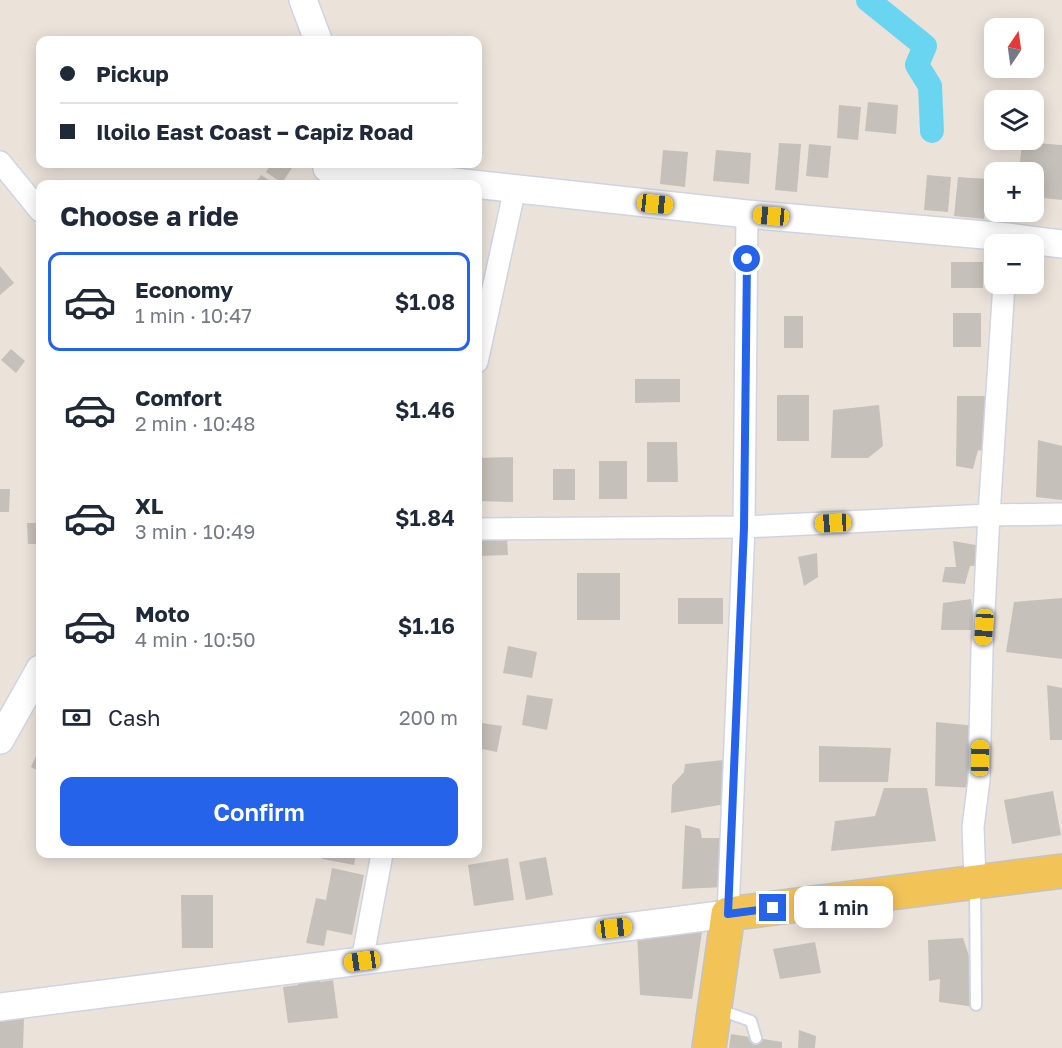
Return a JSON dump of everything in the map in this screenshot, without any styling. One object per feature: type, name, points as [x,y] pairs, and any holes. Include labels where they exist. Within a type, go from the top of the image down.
[{"type":"main road","points":[[709,1048],[728,914],[1062,871]]},
{"type":"street","points":[[303,0],[316,36]]},
{"type":"street","points":[[0,162],[36,206]]},
{"type":"street","points":[[323,172],[419,180]]},
{"type":"street","points":[[482,185],[984,239]]},
{"type":"street","points":[[482,339],[515,188]]},
{"type":"street","points":[[0,1007],[728,914],[744,527],[747,214]]},
{"type":"street","points":[[1044,243],[1062,244]]},
{"type":"street","points":[[975,882],[974,827],[979,780],[982,650],[1003,294]]},
{"type":"street","points":[[482,528],[744,527],[989,515],[1062,514]]},
{"type":"street","points":[[0,740],[36,676]]},
{"type":"street","points":[[362,961],[381,858]]},
{"type":"lane","points":[[975,882],[976,1005]]},
{"type":"lane","points":[[714,1009],[751,1021],[756,1038]]},
{"type":"building","points":[[868,102],[898,105],[896,134],[865,131]]},
{"type":"building","points":[[839,105],[861,107],[858,140],[837,138]]},
{"type":"building","points":[[779,143],[801,144],[797,192],[775,190]]},
{"type":"building","points":[[809,144],[831,146],[828,178],[806,176]]},
{"type":"building","points":[[1044,144],[1062,145],[1062,200],[1044,198],[1044,162],[1020,162],[1021,150],[1044,150]]},
{"type":"building","points":[[663,150],[688,152],[685,187],[660,184]]},
{"type":"building","points":[[716,150],[751,153],[749,184],[713,181]]},
{"type":"building","points":[[268,168],[292,168],[284,180],[278,180],[266,172]]},
{"type":"building","points":[[261,175],[269,180],[258,180]]},
{"type":"building","points":[[927,175],[951,177],[948,212],[924,210]]},
{"type":"building","points":[[958,177],[984,179],[984,219],[954,216]]},
{"type":"building","points":[[951,262],[983,262],[983,288],[951,288]]},
{"type":"building","points":[[0,266],[14,283],[0,295]]},
{"type":"building","points":[[953,313],[981,313],[981,347],[953,347]]},
{"type":"building","points":[[784,316],[803,316],[803,348],[784,348]]},
{"type":"building","points":[[11,349],[25,361],[16,373],[1,360]]},
{"type":"building","points":[[635,379],[680,379],[680,402],[635,403]]},
{"type":"building","points":[[777,395],[809,395],[809,441],[777,441]]},
{"type":"building","points":[[957,396],[985,396],[988,452],[978,450],[973,469],[956,466]]},
{"type":"building","points":[[879,405],[883,446],[868,458],[831,458],[833,410]]},
{"type":"building","points":[[1038,440],[1062,446],[1062,500],[1036,497]]},
{"type":"building","points":[[647,442],[677,442],[678,482],[647,482]]},
{"type":"building","points":[[513,457],[513,502],[482,501],[482,458]]},
{"type":"building","points":[[599,461],[627,461],[627,499],[599,499]]},
{"type":"building","points":[[553,469],[575,469],[575,500],[553,500]]},
{"type":"building","points":[[0,489],[10,489],[9,512],[0,512]]},
{"type":"building","points":[[27,523],[36,523],[36,544],[28,544]]},
{"type":"building","points":[[482,538],[507,538],[508,555],[482,556]]},
{"type":"building","points":[[953,541],[987,547],[987,565],[970,566],[965,584],[942,582],[945,567],[956,567]]},
{"type":"building","points":[[817,553],[818,577],[804,586],[798,557]]},
{"type":"building","points":[[577,573],[620,573],[620,620],[577,620]]},
{"type":"building","points":[[678,598],[723,598],[723,624],[678,624]]},
{"type":"building","points":[[1062,598],[1062,659],[1006,652],[1014,602]]},
{"type":"building","points":[[971,599],[975,630],[941,630],[943,603]]},
{"type":"building","points":[[508,646],[537,652],[532,678],[503,673]]},
{"type":"building","points":[[1047,685],[1062,688],[1062,740],[1050,740]]},
{"type":"building","points":[[527,695],[553,699],[547,730],[522,725]]},
{"type":"building","points":[[936,722],[976,726],[976,788],[935,786]]},
{"type":"building","points":[[482,723],[502,726],[497,752],[482,749]]},
{"type":"building","points":[[819,746],[891,748],[888,782],[819,782]]},
{"type":"building","points":[[36,756],[36,770],[31,767]]},
{"type":"building","points":[[724,760],[726,804],[671,813],[672,785],[684,772],[685,764]]},
{"type":"building","points":[[884,788],[927,788],[936,841],[831,851],[835,821],[875,816]]},
{"type":"building","points":[[1053,791],[1061,835],[1012,844],[1004,800]]},
{"type":"building","points":[[685,825],[700,829],[702,838],[721,838],[724,887],[682,889]]},
{"type":"building","points":[[546,857],[553,895],[526,900],[519,862]]},
{"type":"building","points":[[322,858],[355,858],[354,865]]},
{"type":"building","points":[[508,858],[514,900],[474,906],[468,865]]},
{"type":"building","points":[[332,868],[364,875],[352,935],[327,930],[324,946],[306,943],[316,898],[326,900]]},
{"type":"building","points":[[181,895],[213,895],[213,948],[182,948]]},
{"type":"building","points":[[637,932],[702,932],[692,999],[640,995]]},
{"type":"building","points":[[963,938],[975,974],[975,1007],[939,1002],[940,979],[929,981],[928,940]]},
{"type":"building","points":[[815,942],[821,973],[780,979],[773,949]]},
{"type":"building","points":[[319,972],[320,982],[333,980],[338,1018],[288,1023],[283,987],[298,985],[297,975]]},
{"type":"building","points":[[0,1016],[24,1016],[23,1048],[0,1048]]},
{"type":"building","points":[[799,1030],[816,1036],[815,1048],[798,1048]]},
{"type":"building","points":[[731,1034],[782,1042],[782,1048],[729,1048]]},
{"type":"waterway","points":[[868,0],[925,46],[917,65],[930,86],[932,131]]},
{"type":"route","points":[[747,259],[744,527],[728,914],[773,908]]}]
